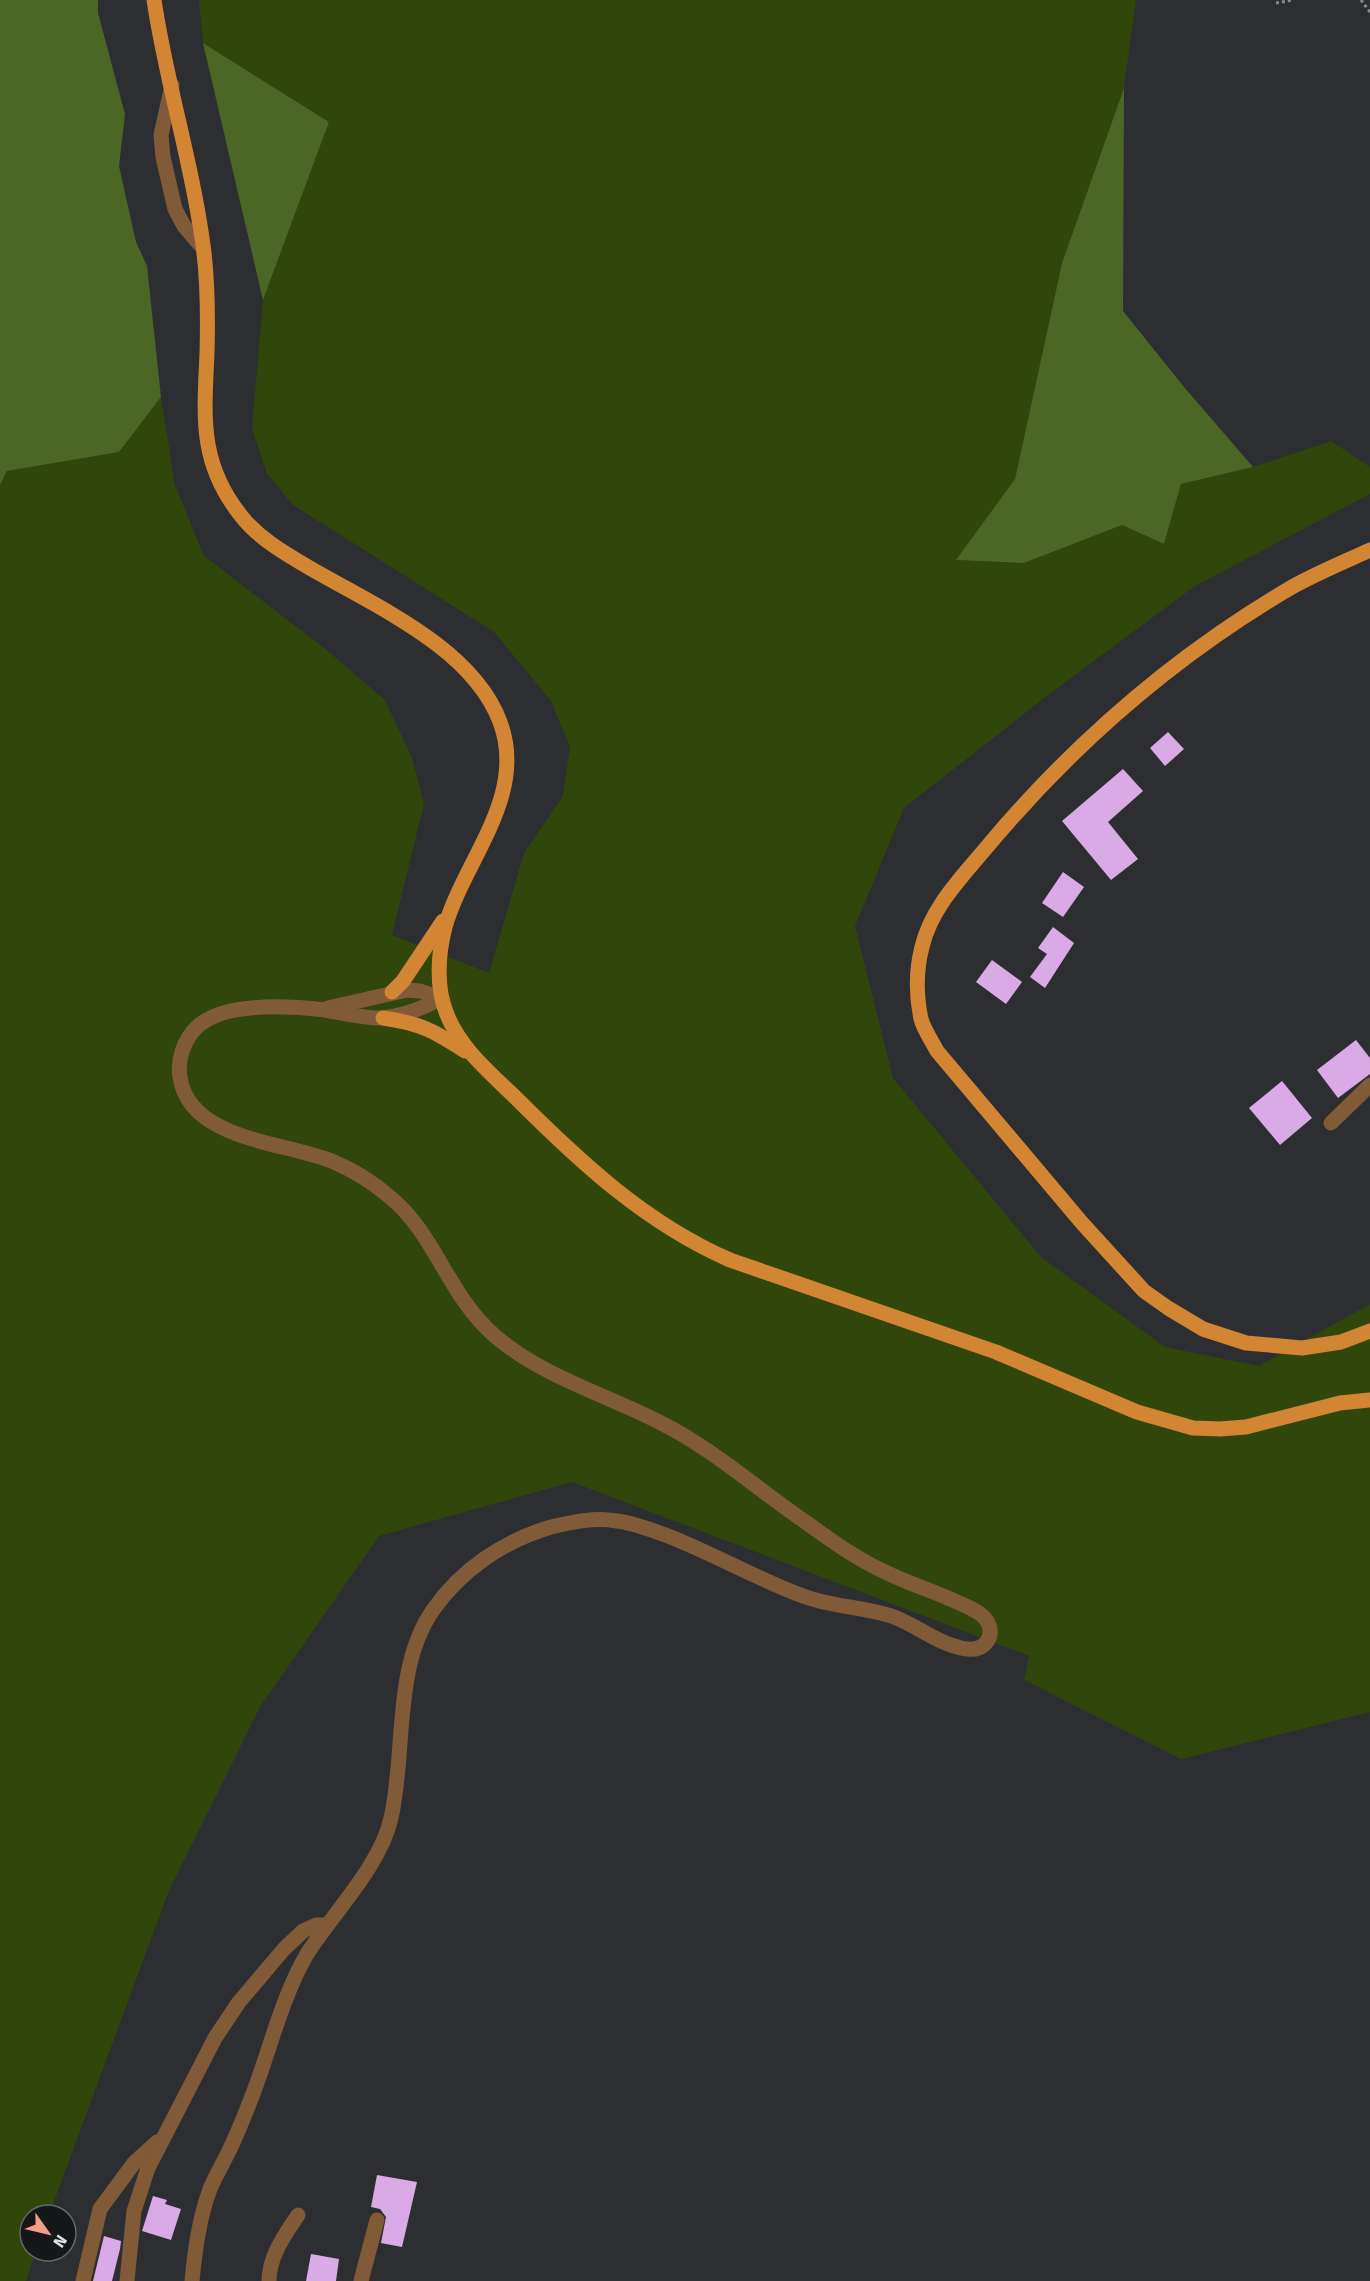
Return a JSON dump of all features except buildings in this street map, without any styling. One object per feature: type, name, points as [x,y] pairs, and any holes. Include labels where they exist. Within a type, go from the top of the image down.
[{"type":"main road","points":[[154,0],[193,185],[203,248],[207,322],[205,431],[214,470],[233,506],[246,522],[277,548],[399,620],[460,662],[485,691],[501,724],[506,741],[507,758],[500,800],[494,820],[452,909],[445,928],[439,965],[441,998],[453,1028],[475,1058],[567,1149],[616,1191],[667,1228],[730,1260],[996,1352],[1137,1412],[1193,1428],[1246,1427],[1340,1403],[1370,1400]]},
{"type":"main road","points":[[1370,551],[1294,586],[1222,631],[1148,686],[1084,741],[1014,815],[949,892],[929,923],[921,947],[916,982],[922,1020],[937,1051],[1074,1214],[1144,1291],[1167,1308],[1203,1329],[1246,1343],[1302,1348],[1341,1342],[1370,1331]]},
{"type":"main road","points":[[392,992],[403,981],[452,909]]},
{"type":"main road","points":[[383,1018],[409,1022],[428,1029],[475,1058]]},
{"type":"street","points":[[172,85],[161,135],[163,157],[175,209],[184,226],[203,248]]},
{"type":"street","points":[[322,1010],[392,992],[420,991],[441,998]]},
{"type":"street","points":[[192,2281],[197,2234],[210,2190],[255,2090],[285,2001],[304,1959],[379,1851],[391,1820],[411,1655],[436,1606],[456,1582],[498,1548],[543,1529],[578,1521],[615,1520],[653,1530],[710,1553],[809,1599],[887,1614],[963,1648],[973,1651],[982,1648],[989,1637],[990,1626],[983,1616],[968,1607],[879,1570],[832,1541],[698,1444],[662,1423],[538,1366],[499,1340],[462,1302],[405,1210],[370,1181],[336,1163],[231,1132],[192,1108],[182,1085],[179,1061],[186,1041],[198,1026],[213,1016],[232,1010],[256,1008],[322,1010],[368,1018],[383,1018],[413,1011],[441,998]]},
{"type":"street","points":[[1331,1123],[1370,1085]]},
{"type":"street","points":[[127,2281],[134,2211],[148,2168],[215,2038],[259,1976],[303,1931],[316,1925],[327,1925]]},
{"type":"street","points":[[83,2281],[100,2210],[134,2163],[168,2131]]},
{"type":"street","points":[[269,2281],[269,2269],[278,2247],[298,2215]]},
{"type":"street","points":[[361,2281],[377,2220]]},
{"type":"path","points":[[1276,3],[1293,0]]},
{"type":"path","points":[[1361,0],[1370,12]]},
{"type":"green space","points":[[0,0],[98,0],[98,13],[125,114],[119,166],[136,242],[147,266],[161,397],[119,452],[7,471],[0,485]]},
{"type":"green space","points":[[199,0],[1136,0],[1124,88],[1062,263],[1015,479],[957,560],[1024,563],[1122,525],[1164,544],[1181,484],[1253,467],[1331,441],[1370,467],[1370,494],[1195,586],[1047,696],[904,808],[855,926],[893,1078],[1041,1257],[1165,1347],[1259,1366],[1370,1304],[1370,1712],[1181,1759],[1024,1680],[1029,1656],[572,1482],[379,1536],[260,1707],[168,1893],[53,2203],[18,2203],[18,2263],[32,2263],[26,2281],[0,2281],[0,485],[7,471],[119,452],[161,397],[175,485],[204,556],[323,647],[385,700],[412,758],[424,804],[392,935],[489,973],[524,853],[563,796],[570,747],[551,701],[494,632],[293,505],[267,474],[252,429],[263,300],[329,122],[203,43]]},
{"type":"green space","points":[[203,43],[329,122],[263,300]]},
{"type":"green space","points":[[1124,88],[1123,311],[1253,467],[1181,484],[1164,544],[1122,525],[1024,563],[956,560],[1015,479],[1062,263]]}]
